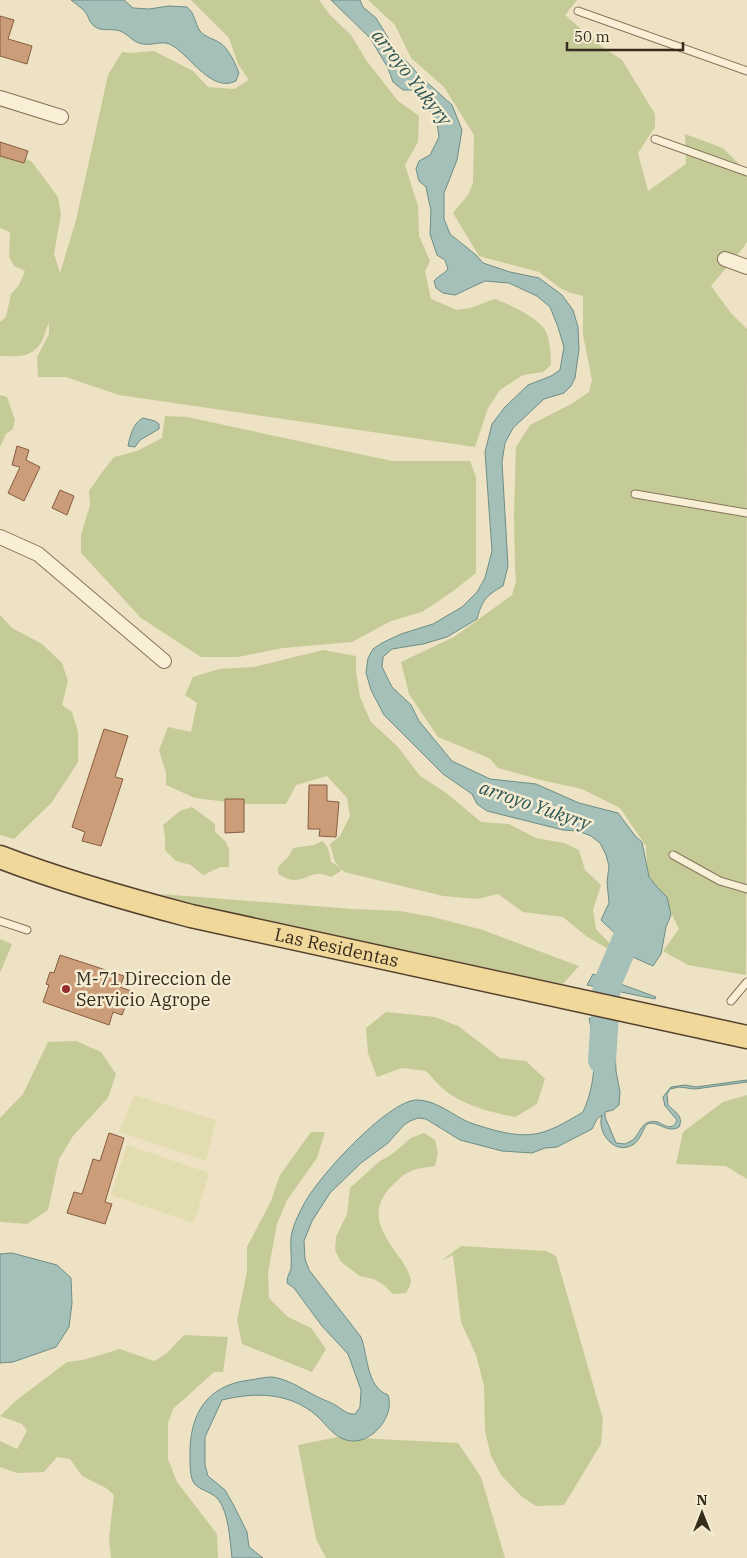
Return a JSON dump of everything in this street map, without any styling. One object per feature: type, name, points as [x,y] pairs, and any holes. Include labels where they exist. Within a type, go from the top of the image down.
[{"type":"main road","name":"Las Residentas","points":[[0,857],[117,897],[191,916],[747,1037]]},
{"type":"street","points":[[0,98],[61,117]]},
{"type":"street","points":[[725,259],[747,267]]},
{"type":"street","points":[[0,537],[38,554],[164,660]]},
{"type":"lane","points":[[578,10],[747,71]]},
{"type":"lane","points":[[655,139],[747,172]]},
{"type":"lane","points":[[635,494],[747,512]]},
{"type":"lane","points":[[673,855],[720,880],[747,889]]},
{"type":"lane","points":[[0,921],[27,930]]},
{"type":"lane","points":[[731,1001],[747,982]]},
{"type":"shaded area","points":[[134,1095],[216,1120],[206,1161],[119,1132]]},
{"type":"shaded area","points":[[127,1145],[209,1173],[194,1223],[111,1195]]},
{"type":"green space","points":[[191,0],[319,0],[330,15],[351,35],[366,60],[398,101],[419,116],[418,142],[405,165],[418,206],[419,236],[430,261],[425,272],[431,299],[457,310],[470,308],[495,299],[520,310],[538,322],[543,327],[550,345],[551,365],[543,372],[523,375],[500,390],[488,408],[475,447],[119,395],[66,377],[38,377],[37,357],[49,334],[49,322],[42,341],[29,354],[0,356],[0,322],[6,317],[11,294],[19,285],[25,271],[14,266],[9,257],[10,232],[0,228],[0,151],[22,156],[32,162],[58,197],[61,214],[54,254],[60,273],[76,220],[108,75],[122,52],[154,51],[193,71],[208,87],[234,89],[249,80],[238,64],[229,38]]},
{"type":"green space","points":[[368,0],[577,0],[565,15],[601,46],[622,60],[655,114],[655,127],[638,153],[648,191],[686,164],[685,134],[723,148],[747,172],[747,242],[711,286],[731,313],[747,329],[746,975],[688,965],[663,951],[679,929],[663,896],[648,886],[646,846],[620,808],[582,789],[498,768],[489,758],[438,737],[409,694],[401,662],[454,637],[512,595],[516,581],[514,514],[516,447],[530,425],[573,403],[589,392],[592,380],[583,335],[583,296],[560,288],[539,272],[479,256],[453,213],[468,195],[473,183],[474,135],[444,87],[411,58],[395,25]]},
{"type":"green space","points":[[0,395],[7,397],[15,420],[13,429],[6,434],[0,447]]},
{"type":"green space","points":[[165,416],[187,417],[392,461],[470,461],[476,477],[476,573],[422,612],[391,621],[352,642],[283,648],[238,657],[201,657],[141,618],[81,553],[81,535],[90,505],[89,491],[114,457],[137,451],[162,438]]},
{"type":"green space","points":[[0,615],[12,628],[42,644],[62,663],[68,681],[62,705],[72,712],[78,732],[78,762],[52,802],[14,839],[0,835]]},
{"type":"green space","points":[[323,650],[356,656],[360,697],[371,722],[398,747],[420,776],[445,792],[481,822],[509,824],[536,838],[564,843],[579,850],[585,870],[601,885],[593,910],[596,929],[612,946],[608,949],[586,936],[563,917],[523,912],[498,894],[477,899],[443,896],[344,872],[342,869],[331,877],[315,874],[299,880],[287,879],[278,874],[278,867],[289,856],[293,848],[314,845],[322,841],[328,848],[331,862],[340,867],[335,862],[330,844],[340,836],[350,816],[347,798],[327,776],[296,785],[286,804],[244,804],[195,798],[166,785],[166,773],[159,750],[168,727],[191,732],[197,703],[185,695],[193,677],[219,669],[254,667]]},
{"type":"green space","points":[[192,807],[215,824],[215,832],[226,842],[229,849],[229,867],[221,867],[203,875],[191,865],[176,861],[165,850],[163,825],[180,811]]},
{"type":"green space","points":[[160,894],[400,911],[433,917],[483,930],[579,966],[563,984],[335,936],[180,901]]},
{"type":"green space","points":[[0,939],[12,944],[0,973]]},
{"type":"green space","points":[[386,1012],[435,1017],[458,1026],[500,1058],[526,1061],[545,1079],[537,1104],[515,1117],[486,1110],[458,1099],[442,1088],[426,1071],[402,1068],[377,1077],[368,1053],[366,1028]]},
{"type":"green space","points":[[76,1041],[101,1052],[116,1074],[108,1098],[73,1136],[59,1159],[48,1210],[27,1224],[2,1222],[0,1221],[0,1118],[23,1094],[48,1042]]},
{"type":"green space","points":[[747,1095],[747,1179],[726,1166],[676,1164],[683,1132],[723,1102]]},
{"type":"green space","points":[[311,1132],[325,1132],[317,1158],[287,1200],[277,1224],[268,1273],[269,1298],[288,1317],[311,1328],[326,1349],[312,1372],[242,1344],[237,1320],[247,1272],[247,1247],[271,1201],[280,1175]]},
{"type":"green space","points":[[424,1133],[435,1140],[438,1153],[435,1166],[414,1170],[405,1174],[389,1189],[382,1199],[379,1208],[379,1218],[385,1235],[405,1266],[411,1280],[406,1293],[393,1294],[384,1285],[373,1279],[360,1276],[341,1262],[335,1250],[336,1237],[347,1214],[350,1188],[380,1161],[391,1155],[411,1138]]},
{"type":"green space","points":[[461,1246],[546,1251],[556,1256],[603,1419],[601,1444],[564,1505],[536,1506],[521,1496],[501,1475],[491,1456],[485,1431],[484,1386],[476,1355],[461,1322],[453,1255],[441,1261]]},
{"type":"green space","points":[[184,1335],[228,1337],[223,1372],[214,1372],[173,1409],[168,1423],[168,1459],[177,1482],[217,1534],[218,1558],[111,1558],[109,1539],[114,1495],[106,1488],[82,1476],[70,1459],[57,1457],[44,1472],[17,1473],[0,1467],[0,1441],[17,1449],[27,1431],[22,1424],[0,1416],[18,1399],[67,1362],[83,1360],[120,1349],[154,1361],[166,1354]]},
{"type":"green space","points":[[338,1437],[458,1443],[481,1477],[505,1558],[326,1558],[316,1539],[298,1445]]},
{"type":"water","points":[[71,0],[124,0],[133,8],[149,9],[169,6],[187,7],[192,13],[200,31],[220,43],[229,52],[239,73],[236,81],[227,83],[210,78],[180,51],[169,44],[140,43],[120,31],[97,28],[91,23],[86,13]]},
{"type":"water","points":[[331,0],[360,0],[363,7],[376,18],[395,49],[421,77],[452,105],[462,130],[457,160],[444,193],[444,219],[450,234],[483,263],[510,272],[539,278],[562,295],[573,310],[578,327],[579,349],[575,378],[571,386],[564,393],[544,399],[513,428],[505,443],[502,462],[508,566],[503,586],[486,599],[477,619],[447,637],[423,644],[392,649],[383,657],[382,667],[392,687],[411,705],[419,721],[452,761],[490,779],[536,784],[579,803],[618,813],[642,842],[649,877],[667,897],[671,915],[666,927],[661,954],[653,966],[617,950],[621,939],[601,920],[609,903],[607,882],[609,866],[600,843],[591,836],[578,831],[563,830],[487,811],[477,804],[472,794],[443,774],[384,715],[371,690],[366,673],[368,658],[373,649],[401,634],[433,624],[462,607],[477,592],[485,578],[492,551],[485,452],[492,424],[505,407],[528,385],[551,376],[560,370],[564,347],[550,307],[537,296],[509,283],[485,281],[455,295],[443,293],[436,288],[434,281],[448,269],[445,260],[437,255],[430,234],[431,211],[426,187],[419,181],[416,169],[419,161],[430,155],[439,137],[437,123],[418,93],[413,90],[403,90],[393,82],[388,68],[370,38]]},
{"type":"water","points":[[143,418],[155,421],[159,424],[159,429],[140,440],[135,447],[128,446],[134,426]]},
{"type":"water","points":[[593,974],[656,997],[655,999],[587,985]]},
{"type":"water","points":[[589,1018],[614,1025],[616,1071],[620,1092],[619,1105],[613,1110],[605,1112],[605,1117],[616,1143],[625,1144],[633,1140],[643,1126],[649,1122],[658,1122],[669,1127],[673,1126],[677,1120],[665,1106],[663,1097],[671,1087],[685,1085],[696,1087],[747,1080],[747,1082],[695,1089],[679,1087],[670,1089],[667,1094],[668,1105],[680,1117],[679,1127],[670,1129],[651,1123],[647,1124],[636,1142],[627,1147],[614,1145],[604,1135],[601,1122],[602,1115],[597,1119],[592,1129],[557,1147],[545,1148],[532,1153],[502,1151],[460,1140],[426,1119],[418,1118],[404,1125],[388,1143],[361,1163],[330,1193],[312,1221],[304,1241],[305,1259],[309,1270],[361,1337],[369,1370],[375,1385],[388,1395],[389,1403],[386,1418],[369,1437],[354,1441],[337,1436],[307,1408],[284,1398],[259,1395],[222,1400],[205,1437],[205,1465],[208,1476],[225,1490],[233,1504],[247,1532],[249,1547],[263,1558],[232,1558],[228,1527],[222,1505],[215,1496],[196,1486],[191,1476],[190,1442],[193,1428],[197,1415],[211,1395],[235,1383],[272,1377],[294,1384],[349,1413],[355,1414],[360,1407],[361,1390],[348,1354],[322,1326],[294,1288],[287,1283],[291,1269],[293,1230],[299,1213],[310,1194],[354,1143],[371,1127],[404,1103],[423,1100],[440,1106],[472,1124],[505,1133],[529,1135],[559,1126],[583,1112],[591,1089],[594,1066]]},
{"type":"water","points":[[12,1253],[57,1265],[71,1278],[72,1303],[69,1327],[56,1347],[13,1362],[0,1363],[0,1254]]},
{"type":"building","points":[[0,16],[14,20],[8,39],[32,46],[27,64],[0,56]]},
{"type":"building","points":[[0,142],[28,151],[24,163],[0,156]]},
{"type":"building","points":[[17,446],[29,450],[26,460],[40,467],[24,501],[8,493],[20,467],[12,465]]},
{"type":"building","points":[[60,490],[74,496],[67,515],[52,508]]},
{"type":"building","points":[[104,729],[128,736],[115,777],[123,779],[101,846],[82,841],[85,832],[72,827]]},
{"type":"building","points":[[309,785],[327,785],[327,801],[339,802],[336,837],[319,836],[320,829],[308,829]]},
{"type":"building","points":[[225,799],[244,799],[244,832],[225,833]]},
{"type":"building","points":[[60,955],[124,976],[120,987],[131,991],[122,1015],[113,1012],[109,1025],[43,1002],[49,985],[46,984],[50,972],[54,973]]},
{"type":"building","points":[[109,1133],[124,1138],[105,1202],[112,1204],[105,1224],[67,1213],[74,1192],[82,1194],[93,1159],[100,1161]]},
{"type":"waterway","name":"arroyo Yukyry","points":[[602,1060],[607,984],[629,933],[624,917]]},
{"type":"place","name":"M-71 Direccion de Servicio Agrope","points":[[66,989]]}]
